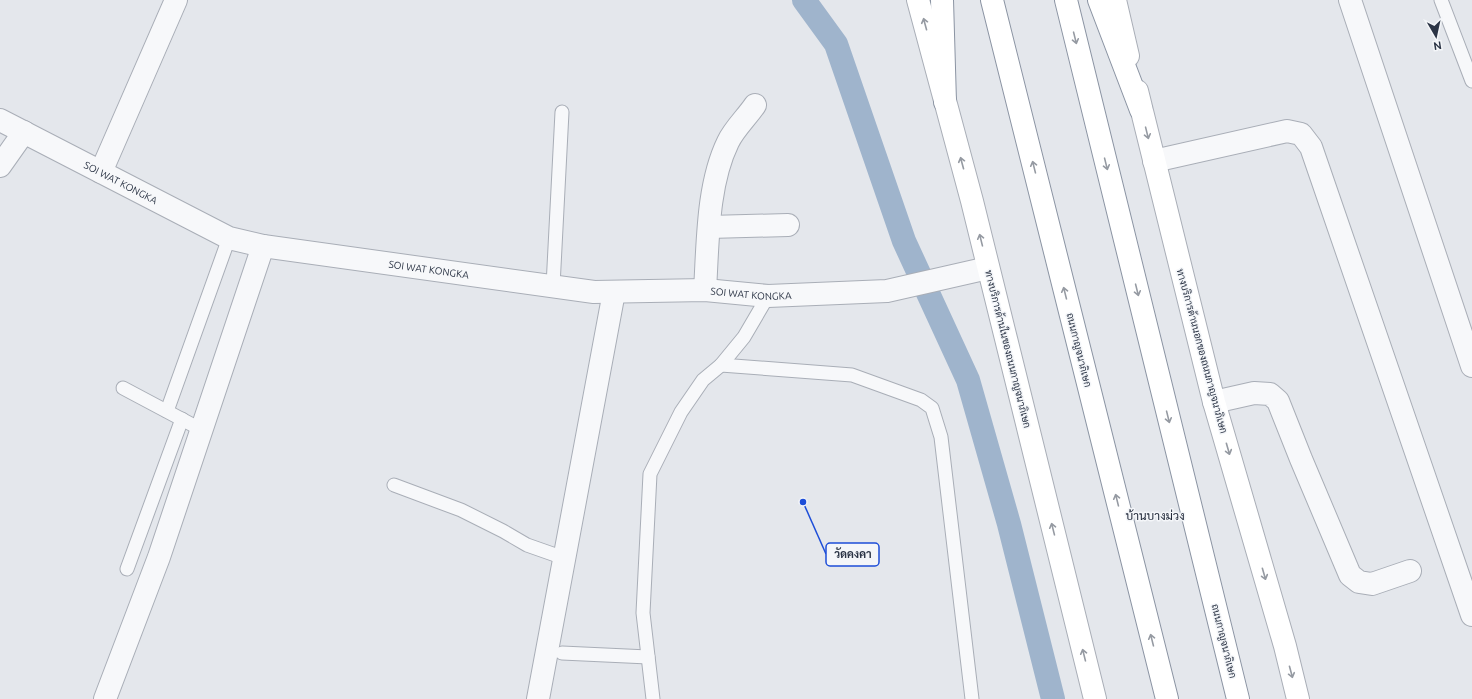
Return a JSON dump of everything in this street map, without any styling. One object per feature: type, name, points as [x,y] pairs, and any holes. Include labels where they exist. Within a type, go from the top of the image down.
[{"type":"main road","name":"ทางบริการด้านในของถนนกาญจนาภิเษก","points":[[918,0],[988,268],[1094,696]]},
{"type":"main road","points":[[942,0],[945,102]]},
{"type":"main road","name":"ถนนกาญจนาภิเษก","points":[[992,0],[1167,699]]},
{"type":"main road","name":"ถนนกาญจนาภิเษก","points":[[1066,0],[1238,699]]},
{"type":"main road","points":[[1099,0],[1141,110]]},
{"type":"main road","name":"ทางบริการด้านนอกของถนนกาญจนาภิเษก","points":[[1115,0],[1214,402],[1285,646],[1298,699]]},
{"type":"street","points":[[101,172],[176,0]]},
{"type":"street","points":[[1350,0],[1472,366]]},
{"type":"street","points":[[706,290],[709,226],[716,173],[728,141],[755,105]]},
{"type":"street","name":"SOI WAT KONGKA","points":[[0,120],[229,238],[263,246],[594,292],[706,290],[768,296],[886,291],[988,268]]},
{"type":"street","points":[[1154,161],[1287,131],[1301,134],[1311,147],[1472,615]]},
{"type":"street","points":[[0,166],[24,132]]},
{"type":"street","points":[[709,226],[788,225]]},
{"type":"street","points":[[105,699],[159,557],[263,246]]},
{"type":"street","points":[[538,699],[614,292]]},
{"type":"street","points":[[1214,402],[1254,393],[1270,394],[1278,401],[1350,575],[1359,582],[1372,584],[1410,571]]},
{"type":"lane","points":[[1441,0],[1472,81]]},
{"type":"lane","points":[[553,286],[562,112]]},
{"type":"lane","points":[[167,411],[229,238]]},
{"type":"lane","points":[[653,699],[643,613],[650,474],[681,412],[703,380],[721,365],[744,337],[768,296]]},
{"type":"lane","points":[[721,365],[852,375],[921,400],[932,408],[941,437],[972,699]]},
{"type":"lane","points":[[123,388],[202,430]]},
{"type":"lane","points":[[127,569],[182,419]]},
{"type":"lane","points":[[394,485],[462,510],[527,545],[564,558]]},
{"type":"lane","points":[[562,653],[648,657]]},
{"type":"waterway","points":[[804,0],[836,44],[904,241],[968,380],[1009,524],[1053,699]]},
{"type":"place","name":"วัดคงคา","points":[[803,502]]},
{"type":"district","name":"บ้านบางม่วง","points":[[1155,515]]}]
